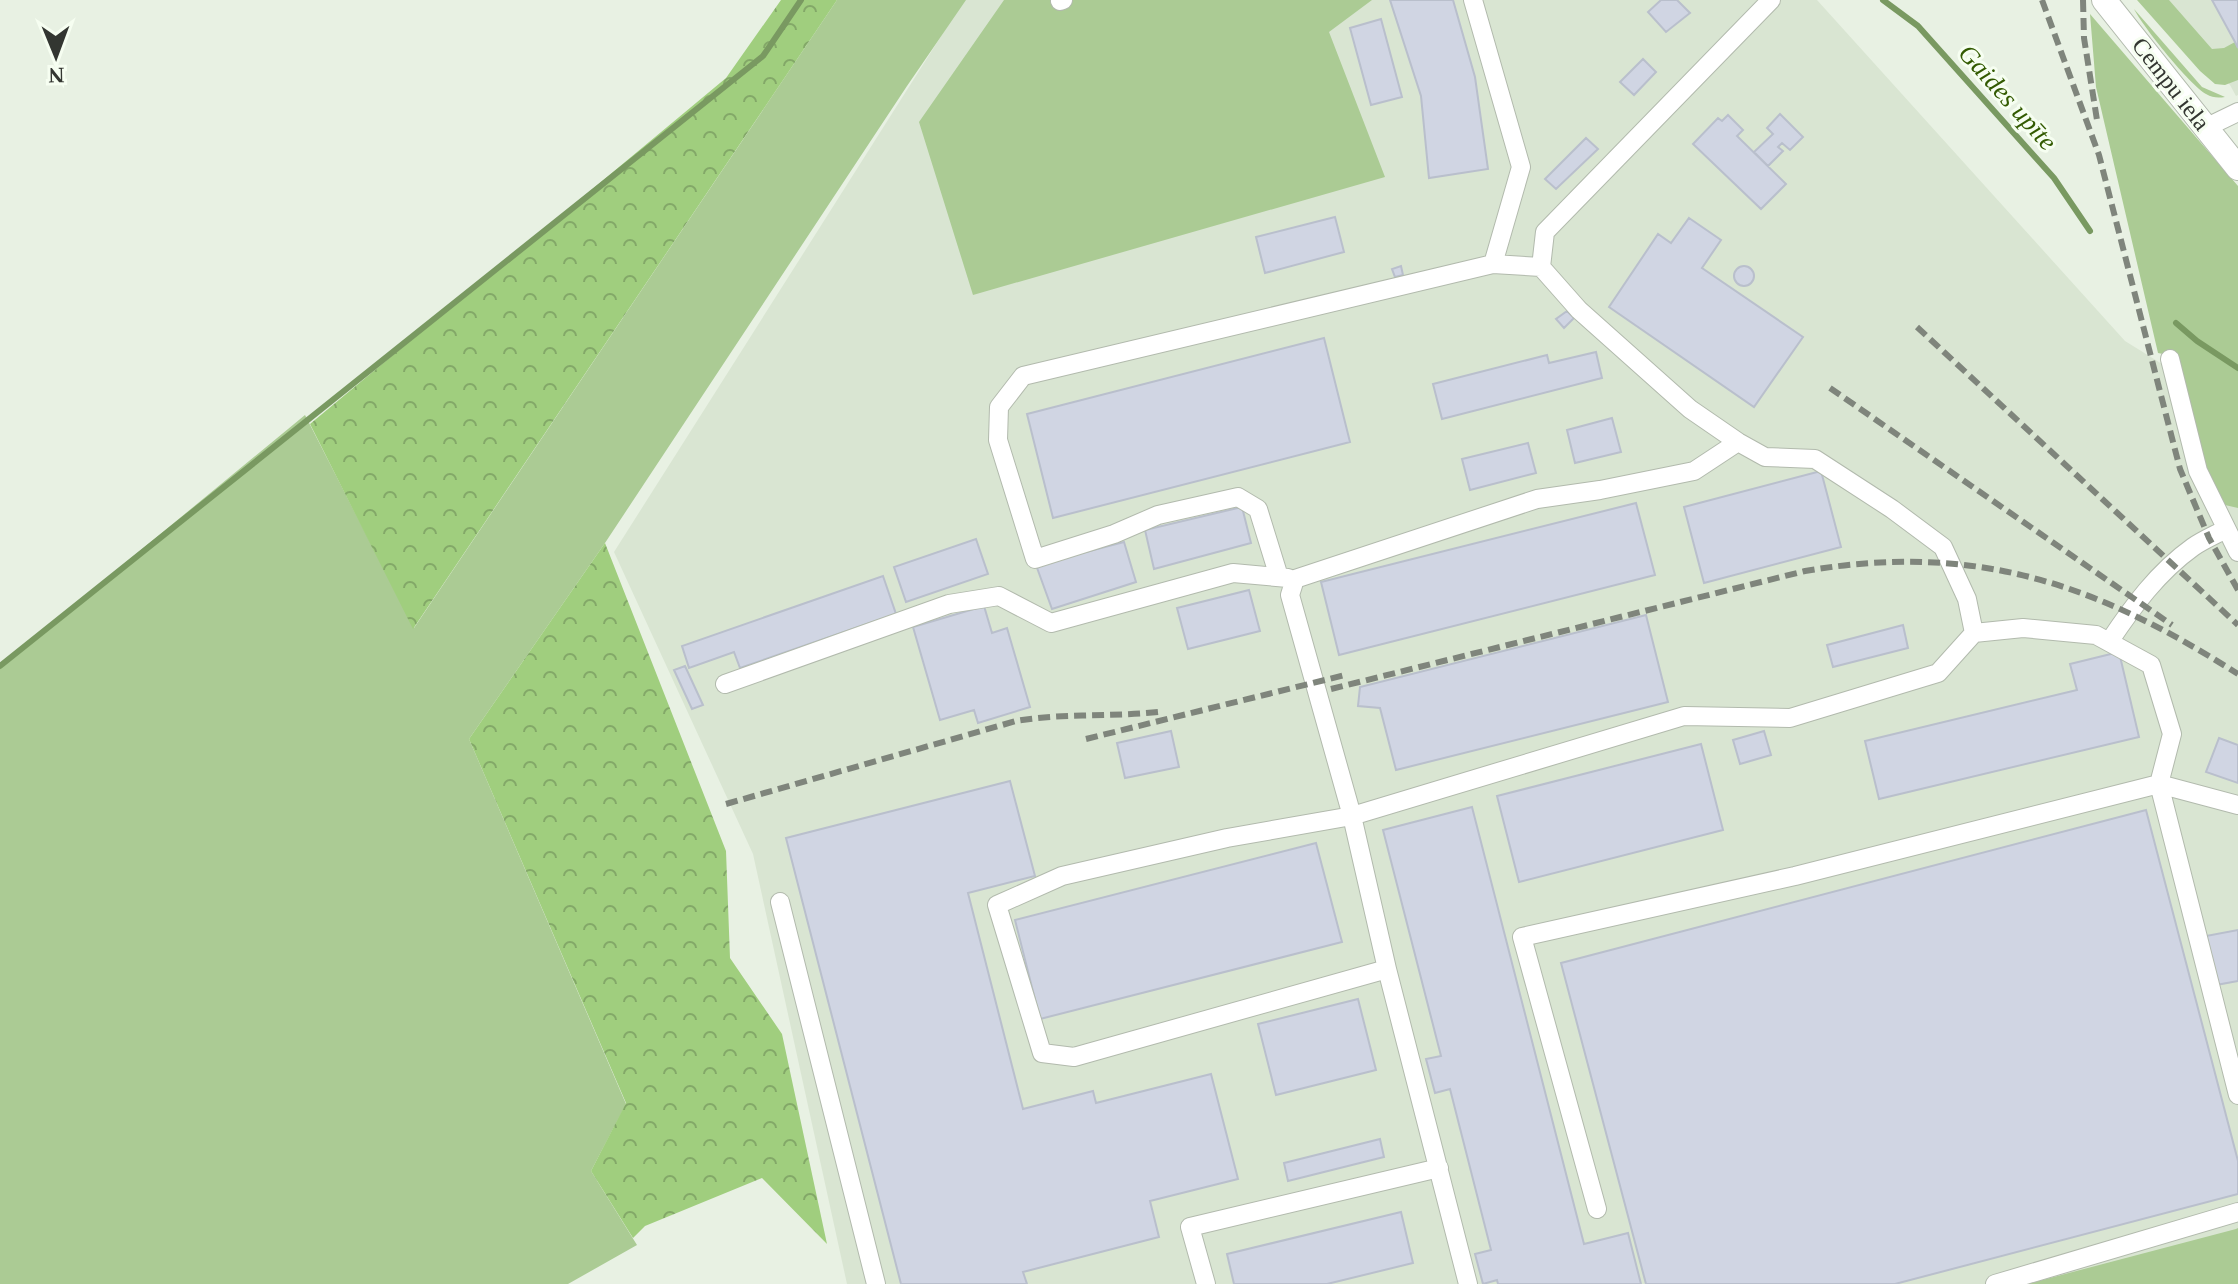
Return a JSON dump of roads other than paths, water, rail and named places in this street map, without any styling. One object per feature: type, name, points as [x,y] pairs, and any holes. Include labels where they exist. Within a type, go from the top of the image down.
[{"type":"main road","name":"Cempu iela","points":[[2105,0],[2238,168]]},
{"type":"street","points":[[1473,0],[1521,167],[1493,264]]},
{"type":"street","points":[[1541,267],[1545,232],[1771,0]]},
{"type":"street","points":[[2205,128],[2238,112]]},
{"type":"street","points":[[1468,1284],[1387,969],[1352,816],[1287,578],[1258,509],[1238,497],[1158,515],[1114,534],[1035,559],[998,440],[999,407],[1023,376],[1493,264],[1541,267],[1579,310],[1690,409],[1765,457],[1815,459],[1892,509],[1943,547],[1967,599],[1974,633]]},
{"type":"street","points":[[2170,359],[2198,471],[2238,552]]},
{"type":"street","points":[[725,684],[949,604],[999,596],[1051,623],[1233,573],[1287,578],[1537,499],[1694,471],[1738,442]]},
{"type":"street","points":[[2109,642],[2133,606],[2164,571],[2195,545],[2226,529]]},
{"type":"street","points":[[1387,969],[1074,1057],[1042,1053],[997,905],[1062,876],[1227,838],[1352,816],[1684,716],[1790,718],[1938,673],[1974,633],[2023,628],[2096,635],[2151,665],[2172,734],[2159,784],[2238,1095]]},
{"type":"street","points":[[1597,1209],[1522,937],[1795,876],[2159,784],[2238,805]]},
{"type":"street","points":[[780,902],[876,1284]]},
{"type":"street","points":[[1206,1284],[1190,1227],[1439,1168]]},
{"type":"street","points":[[1995,1284],[2017,1281],[2238,1212]]},
{"type":"waterway","points":[[0,666],[763,56],[801,0]]},
{"type":"waterway","name":"Gaides upīte","points":[[1883,0],[1918,26],[2054,178],[2090,231]]},
{"type":"waterway","name":"Gaides upīte","points":[[2176,323],[2238,368]]},
{"type":"railway","points":[[2042,0],[2099,155],[2180,469],[2209,538],[2238,590]]},
{"type":"railway","points":[[2083,0],[2084,38],[2097,120]]},
{"type":"railway","points":[[1917,327],[2238,625]]},
{"type":"railway","points":[[1830,388],[2172,625]]},
{"type":"railway","points":[[1331,689],[1805,571],[1867,563],[1924,562],[1979,567],[2032,578],[2083,594],[2134,615],[2238,674]]},
{"type":"railway","points":[[1086,739],[1345,675]]},
{"type":"railway","points":[[726,804],[1016,721],[1158,712]]}]
